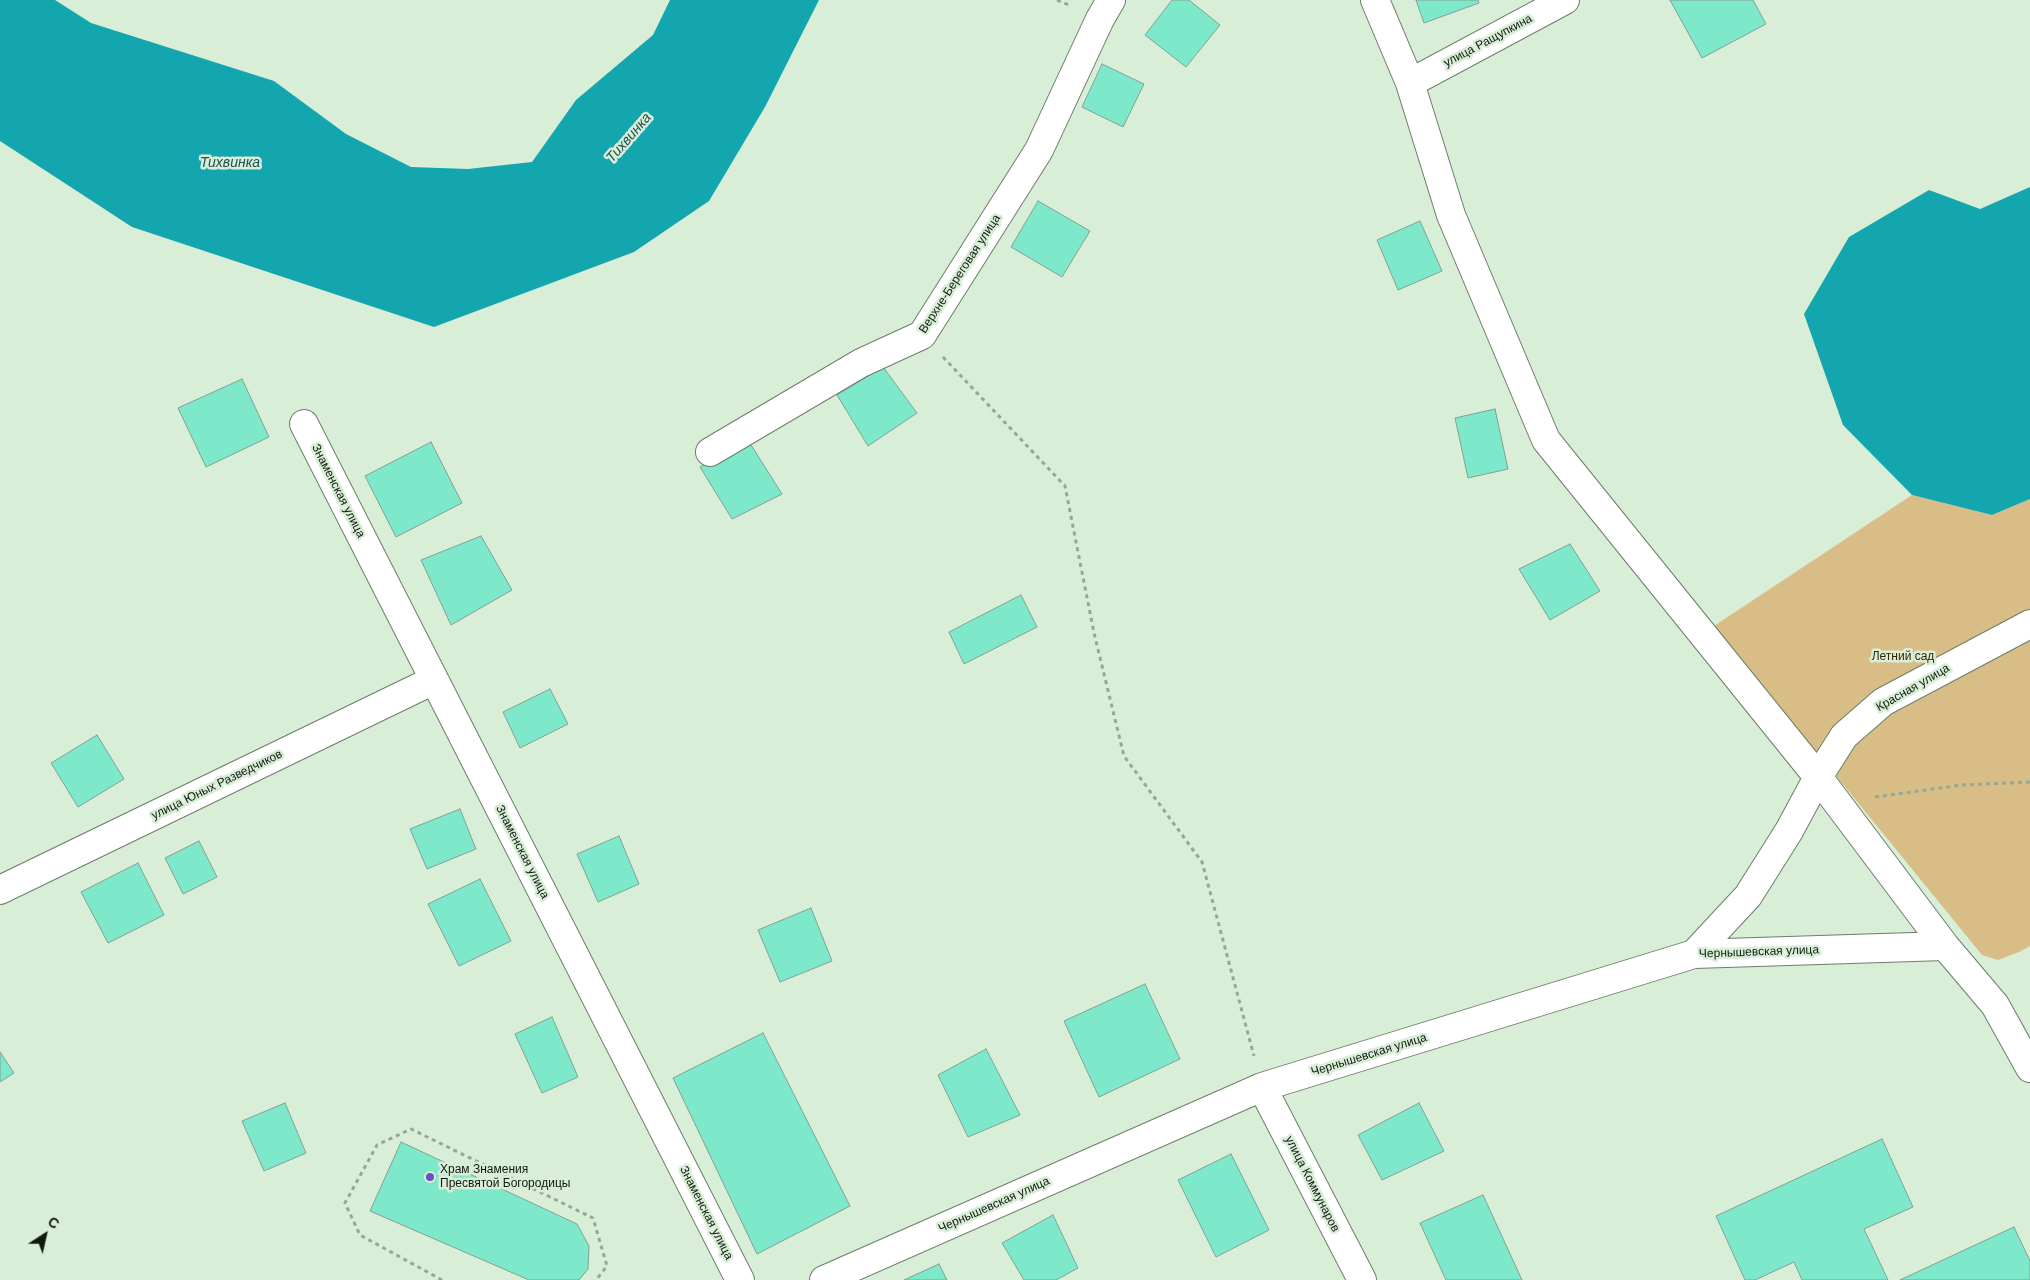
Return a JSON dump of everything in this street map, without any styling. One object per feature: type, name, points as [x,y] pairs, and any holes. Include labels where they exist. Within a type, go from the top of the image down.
[{"type":"street","name":"Верхне-Береговая улица","points":[[710,452],[861,363],[922,335],[1040,150],[1100,19],[1111,0]]},
{"type":"street","points":[[1375,0],[1410,83],[1451,215],[1546,440],[1818,777],[1945,946],[1995,1005],[2030,1068]]},
{"type":"street","name":"улица Ращупкина","points":[[1410,83],[1565,0]]},
{"type":"street","name":"Знаменская улица","points":[[304,424],[740,1280]]},
{"type":"street","name":"Красная улица","points":[[1694,954],[1748,896],[1789,831],[1818,777],[1844,736],[1883,702],[2030,624]]},
{"type":"street","name":"улица Юных Разведчиков","points":[[0,890],[434,680]]},
{"type":"street","name":"Чернышевская улица","points":[[824,1280],[1262,1087],[1694,954],[1945,946]]},
{"type":"street","name":"улица Коммунаров","points":[[1262,1087],[1362,1280]]},
{"type":"path","points":[[922,335],[1065,486],[1094,633],[1124,756],[1202,862],[1262,1087]]},
{"type":"path","points":[[1837,802],[1962,785],[2030,782]]},
{"type":"path","points":[[442,1280],[360,1235],[345,1203],[377,1145],[411,1129],[593,1218],[607,1266],[596,1280]]},
{"type":"green space","name":"Летний сад","points":[[1912,495],[1992,515],[2030,499],[2030,946],[1998,960],[1982,955],[1714,626]]},
{"type":"water","name":"Тихвинка","points":[[0,0],[55,0],[91,23],[274,81],[346,134],[411,167],[468,169],[532,162],[576,100],[653,35],[670,0],[819,0],[765,107],[709,201],[634,252],[434,327],[132,227],[0,141]]},
{"type":"water","points":[[2030,187],[2030,499],[1992,515],[1912,495],[1843,425],[1804,314],[1849,237],[1929,190],[1980,209]]},
{"type":"building","points":[[1172,0],[1189,0],[1220,25],[1186,67],[1145,35]]},
{"type":"building","points":[[1416,0],[1478,0],[1479,3],[1424,23]]},
{"type":"building","points":[[1670,0],[1753,0],[1766,24],[1702,58]]},
{"type":"building","points":[[1102,64],[1144,84],[1123,127],[1082,107]]},
{"type":"building","points":[[1038,201],[1090,231],[1062,277],[1011,247]]},
{"type":"building","points":[[1420,221],[1442,271],[1398,290],[1377,240]]},
{"type":"building","points":[[883,367],[917,413],[868,446],[837,395]]},
{"type":"building","points":[[242,379],[269,437],[206,467],[178,408]]},
{"type":"building","points":[[1495,409],[1508,469],[1468,478],[1455,418]]},
{"type":"building","points":[[431,442],[462,503],[396,537],[365,476]]},
{"type":"building","points":[[751,445],[782,494],[732,519],[700,467]]},
{"type":"building","points":[[481,536],[512,590],[451,625],[421,560]]},
{"type":"building","points":[[1570,544],[1600,591],[1550,620],[1519,569]]},
{"type":"building","points":[[1021,595],[1037,627],[964,664],[949,632]]},
{"type":"building","points":[[550,689],[568,724],[520,748],[503,712]]},
{"type":"building","points":[[97,735],[124,779],[78,807],[51,763]]},
{"type":"building","points":[[460,809],[476,849],[427,869],[410,829]]},
{"type":"building","points":[[619,836],[639,884],[598,902],[577,854]]},
{"type":"building","points":[[199,841],[217,877],[183,894],[165,858]]},
{"type":"building","points":[[138,863],[164,915],[108,943],[81,892]]},
{"type":"building","points":[[480,879],[511,941],[459,966],[428,904]]},
{"type":"building","points":[[811,908],[832,961],[780,982],[758,930]]},
{"type":"building","points":[[1145,984],[1180,1059],[1099,1097],[1064,1021]]},
{"type":"building","points":[[552,1017],[578,1077],[542,1093],[515,1034]]},
{"type":"building","points":[[763,1033],[850,1206],[757,1254],[673,1078]]},
{"type":"building","points":[[986,1049],[1020,1115],[968,1137],[938,1075]]},
{"type":"building","points":[[0,1052],[14,1073],[0,1082]]},
{"type":"building","points":[[285,1103],[306,1153],[264,1171],[242,1121]]},
{"type":"building","points":[[1419,1103],[1444,1151],[1382,1180],[1358,1135]]},
{"type":"building","points":[[1882,1139],[1913,1207],[1864,1229],[1888,1280],[1802,1280],[1794,1262],[1755,1280],[1745,1280],[1716,1216]]},
{"type":"building","name":"Храм Знамения Пресвятой Богородицы","points":[[401,1142],[577,1224],[589,1246],[588,1269],[579,1280],[529,1280],[370,1211]]},
{"type":"building","points":[[1231,1154],[1269,1230],[1216,1257],[1178,1180]]},
{"type":"building","points":[[1483,1195],[1522,1280],[1446,1280],[1420,1223]]},
{"type":"building","points":[[1053,1215],[1078,1268],[1056,1280],[1024,1280],[1002,1243]]},
{"type":"building","points":[[2014,1227],[2030,1261],[2030,1280],[1900,1280]]},
{"type":"building","points":[[939,1264],[947,1280],[904,1280]]},
{"type":"place","name":"Храм Знамения Пресвятой Богородицы","points":[[430,1177]]}]
